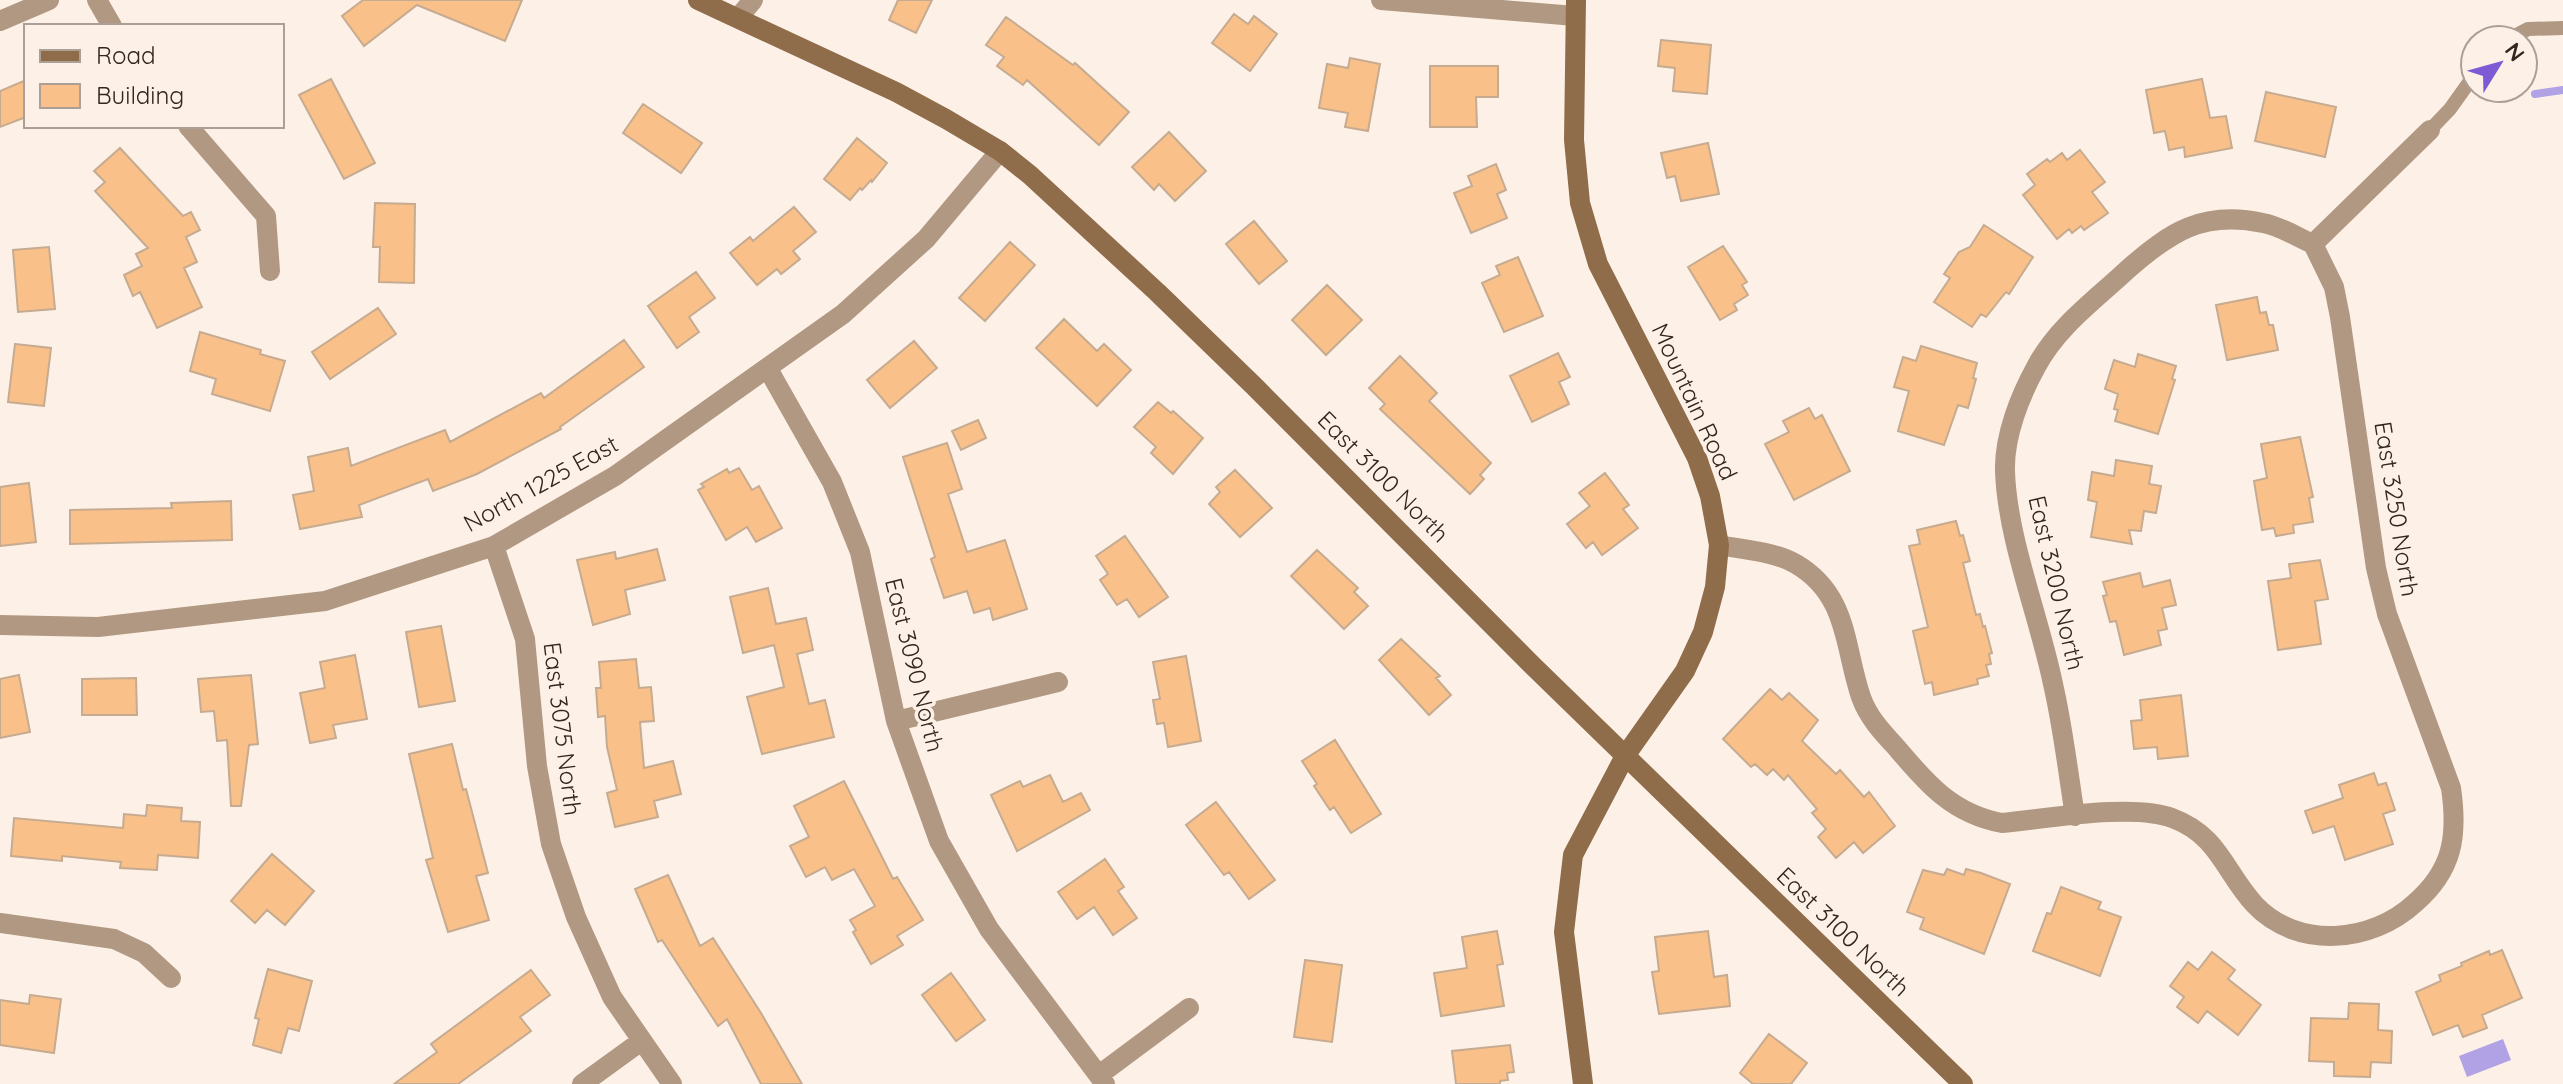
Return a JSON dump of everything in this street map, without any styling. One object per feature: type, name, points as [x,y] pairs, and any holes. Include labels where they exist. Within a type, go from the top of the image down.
[{"type":"main road","name":"East 3100 North","points":[[698,0],[896,92],[1000,151],[1060,202],[1157,292],[1444,573],[1625,756],[1963,1084]]},
{"type":"main road","name":"Mountain Road","points":[[1576,8],[1574,140],[1580,203],[1598,264],[1697,458],[1710,496],[1719,545],[1715,587],[1703,632],[1685,671],[1625,756],[1573,855],[1564,932],[1583,1084]]},
{"type":"street","points":[[0,21],[49,0]]},
{"type":"street","points":[[97,0],[111,24]]},
{"type":"street","points":[[738,18],[753,0]]},
{"type":"street","points":[[1381,0],[1576,8]]},
{"type":"street","points":[[190,128],[266,216],[270,271]]},
{"type":"street","points":[[2313,244],[2430,130]]},
{"type":"street","name":"North 1225 East","points":[[0,625],[98,627],[325,601],[494,546],[615,476],[843,314],[926,239],[1000,151]]},
{"type":"street","name":"East 3200 North","points":[[2075,816],[2054,684],[2009,507],[2005,468],[2011,433],[2036,365],[2058,333],[2157,243],[2186,226],[2214,220],[2266,223],[2313,244]]},
{"type":"street","name":"East 3250 North","points":[[2075,816],[2142,811],[2172,818],[2200,832],[2224,859],[2255,905],[2280,923],[2308,936],[2344,936],[2403,915],[2444,872],[2452,845],[2455,813],[2451,788],[2387,614],[2376,568],[2334,287],[2313,244]]},
{"type":"street","name":"East 3090 North","points":[[768,369],[832,482],[860,552],[896,721],[939,841],[989,929],[1102,1080]]},
{"type":"street","points":[[1719,545],[1768,554],[1796,564],[1819,583],[1834,604],[1847,632],[1862,698],[1875,723],[1929,786],[1980,819],[2002,823],[2075,816]]},
{"type":"street","name":"East 3075 North","points":[[494,546],[525,639],[537,766],[551,844],[576,917],[612,997],[640,1042],[672,1084]]},
{"type":"street","points":[[896,721],[1058,682]]},
{"type":"street","points":[[0,923],[114,939],[144,953],[171,978]]},
{"type":"street","points":[[1102,1080],[1189,1008]]},
{"type":"street","points":[[582,1084],[640,1042]]},
{"type":"lane","points":[[2539,29],[2563,28]]},
{"type":"lane","points":[[2430,130],[2459,96]]},
{"type":"shaded area","points":[[2503,1039],[2511,1060],[2467,1077],[2459,1056]]},
{"type":"building","points":[[363,0],[522,0],[505,41],[417,5],[364,46],[342,16]]},
{"type":"building","points":[[898,0],[932,0],[916,33],[889,20]]},
{"type":"building","points":[[1234,14],[1248,24],[1254,16],[1277,34],[1250,71],[1212,43]]},
{"type":"building","points":[[1006,17],[1073,65],[1075,63],[1129,112],[1099,145],[1027,80],[1023,85],[997,66],[1004,57],[986,45]]},
{"type":"building","points":[[1661,40],[1711,45],[1707,94],[1673,91],[1675,68],[1658,66]]},
{"type":"building","points":[[1350,58],[1380,64],[1368,131],[1345,127],[1348,113],[1319,108],[1327,64],[1348,68]]},
{"type":"building","points":[[1430,66],[1498,66],[1498,97],[1476,97],[1477,127],[1430,127]]},
{"type":"building","points":[[331,79],[375,163],[344,179],[299,95]]},
{"type":"building","points":[[2202,79],[2210,118],[2226,116],[2232,148],[2185,157],[2184,147],[2169,150],[2165,131],[2154,133],[2146,90]]},
{"type":"building","points":[[24,81],[24,118],[0,127],[0,91]]},
{"type":"building","points":[[2266,92],[2336,107],[2325,157],[2255,141]]},
{"type":"building","points":[[643,104],[702,143],[681,173],[623,133]]},
{"type":"building","points":[[1169,132],[1206,171],[1175,201],[1159,184],[1154,190],[1132,167]]},
{"type":"building","points":[[857,138],[887,163],[872,182],[862,190],[860,188],[850,200],[824,179]]},
{"type":"building","points":[[1708,143],[1719,194],[1681,201],[1675,176],[1667,178],[1661,153]]},
{"type":"building","points":[[120,148],[183,216],[191,212],[200,230],[186,237],[197,262],[184,268],[202,307],[157,328],[140,292],[133,296],[124,275],[142,266],[136,254],[148,248],[95,191],[105,182],[94,171]]},
{"type":"building","points":[[2080,150],[2105,182],[2092,192],[2108,213],[2084,230],[2081,226],[2072,233],[2069,229],[2057,239],[2023,195],[2035,185],[2027,174],[2047,159],[2050,162],[2062,153],[2067,160]]},
{"type":"building","points":[[1496,164],[1506,190],[1497,194],[1507,218],[1471,233],[1454,193],[1472,186],[1468,176]]},
{"type":"building","points":[[375,203],[415,204],[414,283],[379,282],[380,247],[373,247]]},
{"type":"building","points":[[794,207],[816,232],[793,251],[800,259],[781,274],[777,269],[757,285],[730,253],[750,237],[753,241]]},
{"type":"building","points":[[1254,221],[1287,261],[1259,284],[1226,244]]},
{"type":"building","points":[[1984,225],[2033,257],[2009,294],[2006,292],[1986,317],[1981,314],[1972,327],[1934,302],[1950,278],[1944,274],[1959,252],[1970,247]]},
{"type":"building","points":[[1010,242],[1035,265],[985,321],[959,298]]},
{"type":"building","points":[[1723,246],[1747,282],[1742,285],[1748,295],[1734,304],[1737,310],[1720,320],[1688,267]]},
{"type":"building","points":[[49,247],[55,309],[18,312],[13,250]]},
{"type":"building","points":[[1518,257],[1543,316],[1504,332],[1482,283],[1500,275],[1496,266]]},
{"type":"building","points":[[696,272],[715,298],[689,317],[699,332],[677,348],[648,306]]},
{"type":"building","points":[[1327,285],[1362,320],[1326,355],[1292,320]]},
{"type":"building","points":[[2257,297],[2260,313],[2266,312],[2269,325],[2273,325],[2278,350],[2227,360],[2216,305]]},
{"type":"building","points":[[378,308],[396,334],[330,379],[312,352]]},
{"type":"building","points":[[1064,319],[1097,351],[1104,344],[1131,370],[1097,406],[1036,348]]},
{"type":"building","points":[[200,332],[261,350],[260,354],[285,361],[270,411],[212,394],[216,379],[190,371]]},
{"type":"building","points":[[624,340],[644,367],[561,429],[477,474],[433,491],[428,479],[359,505],[362,517],[300,529],[293,495],[314,491],[308,457],[348,448],[351,466],[445,430],[450,442],[541,393],[544,398]]},
{"type":"building","points":[[914,341],[937,368],[890,408],[867,380]]},
{"type":"building","points":[[15,344],[51,348],[44,406],[8,402]]},
{"type":"building","points":[[1921,346],[1977,363],[1968,408],[1958,405],[1944,445],[1898,431],[1909,391],[1894,387],[1903,357],[1916,361]]},
{"type":"building","points":[[1558,353],[1570,377],[1559,382],[1569,404],[1532,422],[1510,376]]},
{"type":"building","points":[[2138,354],[2176,366],[2172,379],[2175,380],[2158,434],[2115,421],[2118,394],[2105,389],[2114,360],[2135,367]]},
{"type":"building","points":[[1400,356],[1437,393],[1429,401],[1491,463],[1480,475],[1484,479],[1470,494],[1380,409],[1385,404],[1369,388]]},
{"type":"building","points":[[1158,402],[1203,438],[1173,474],[1151,453],[1156,447],[1134,427]]},
{"type":"building","points":[[1809,408],[1815,419],[1822,415],[1850,471],[1794,500],[1765,444],[1789,432],[1783,421]]},
{"type":"building","points":[[978,420],[986,438],[961,450],[952,431]]},
{"type":"building","points":[[2300,437],[2313,497],[2309,498],[2313,522],[2293,525],[2294,533],[2276,536],[2274,528],[2262,530],[2254,481],[2267,478],[2261,444]]},
{"type":"building","points":[[947,443],[962,489],[948,494],[967,552],[1005,540],[1027,609],[993,620],[990,608],[974,613],[967,591],[944,598],[931,559],[935,557],[903,457]]},
{"type":"building","points":[[2116,460],[2152,466],[2149,484],[2161,486],[2156,513],[2144,511],[2141,531],[2129,530],[2132,544],[2091,537],[2097,502],[2088,500],[2092,472],[2114,476]]},
{"type":"building","points":[[739,468],[752,490],[759,486],[782,528],[756,542],[747,527],[726,540],[698,490],[704,487],[701,484],[727,469],[729,473]]},
{"type":"building","points":[[1235,470],[1272,508],[1240,537],[1209,504],[1220,492],[1216,487]]},
{"type":"building","points":[[1605,473],[1629,505],[1623,509],[1638,528],[1602,555],[1593,542],[1586,548],[1567,524],[1590,506],[1579,493]]},
{"type":"building","points":[[29,483],[36,542],[0,546],[0,487]]},
{"type":"building","points":[[231,501],[232,540],[70,544],[70,510],[172,508],[171,503]]},
{"type":"building","points":[[1956,521],[1970,561],[1963,563],[1976,615],[1980,614],[1985,626],[1992,653],[1989,654],[1991,664],[1986,665],[1989,676],[1977,679],[1978,684],[1934,695],[1932,682],[1925,684],[1913,631],[1928,627],[1909,546],[1920,544],[1917,530]]},
{"type":"building","points":[[1125,536],[1168,597],[1139,617],[1127,599],[1117,605],[1100,580],[1108,574],[1096,556]]},
{"type":"building","points":[[657,549],[665,580],[625,590],[630,614],[593,625],[577,560],[615,552],[616,559]]},
{"type":"building","points":[[1317,550],[1358,588],[1354,592],[1368,606],[1344,629],[1291,576]]},
{"type":"building","points":[[2320,560],[2328,599],[2315,601],[2321,644],[2278,650],[2268,581],[2291,578],[2289,564]]},
{"type":"building","points":[[2140,573],[2143,587],[2170,580],[2176,605],[2162,608],[2167,629],[2158,631],[2161,645],[2124,655],[2116,621],[2110,622],[2103,596],[2107,595],[2103,582]]},
{"type":"building","points":[[768,588],[776,624],[806,618],[813,650],[797,654],[809,704],[825,700],[834,737],[762,754],[747,697],[784,687],[774,645],[743,653],[730,597]]},
{"type":"building","points":[[441,626],[455,701],[419,707],[406,632]]},
{"type":"building","points":[[1401,639],[1440,676],[1436,678],[1451,695],[1429,715],[1379,660]]},
{"type":"building","points":[[355,655],[367,719],[333,725],[336,738],[310,743],[300,693],[325,688],[320,662]]},
{"type":"building","points":[[1186,656],[1201,741],[1168,747],[1164,723],[1157,724],[1153,700],[1160,699],[1153,662]]},
{"type":"building","points":[[636,659],[639,688],[651,687],[654,721],[640,722],[644,768],[673,761],[681,794],[654,801],[658,817],[615,827],[607,793],[617,790],[607,747],[605,716],[598,717],[596,688],[601,688],[599,662]]},
{"type":"building","points":[[19,675],[30,732],[0,738],[0,679]]},
{"type":"building","points":[[251,675],[258,744],[249,745],[241,806],[231,806],[227,740],[217,741],[214,711],[201,712],[198,679]]},
{"type":"building","points":[[136,678],[137,715],[82,715],[82,679]]},
{"type":"building","points":[[1770,689],[1782,700],[1789,693],[1818,720],[1802,741],[1836,774],[1840,770],[1864,797],[1869,792],[1895,826],[1863,853],[1854,842],[1836,858],[1818,837],[1826,829],[1812,813],[1817,809],[1788,775],[1784,780],[1773,769],[1767,775],[1755,764],[1751,767],[1723,739]]},
{"type":"building","points":[[2181,695],[2188,756],[2158,759],[2157,747],[2134,749],[2131,721],[2142,720],[2140,700]]},
{"type":"building","points":[[1335,740],[1381,814],[1351,833],[1334,807],[1330,810],[1302,761]]},
{"type":"building","points":[[452,744],[488,873],[476,876],[489,920],[448,932],[426,860],[433,858],[409,754]]},
{"type":"building","points":[[2374,773],[2378,785],[2386,783],[2395,810],[2383,814],[2393,844],[2345,860],[2334,826],[2313,833],[2305,811],[2343,798],[2339,785]]},
{"type":"building","points":[[1050,775],[1063,802],[1081,793],[1090,810],[1017,851],[991,795],[1020,781],[1023,787]]},
{"type":"building","points":[[844,781],[893,879],[897,877],[923,920],[897,936],[903,945],[871,964],[853,932],[856,930],[850,920],[875,906],[854,869],[832,880],[825,867],[806,877],[790,846],[809,837],[794,806]]},
{"type":"building","points":[[1216,802],[1275,880],[1249,899],[1229,872],[1224,875],[1186,825]]},
{"type":"building","points":[[147,805],[182,808],[181,821],[200,822],[198,858],[158,855],[157,870],[120,868],[121,862],[62,856],[62,861],[11,856],[14,818],[123,828],[124,814],[146,816]]},
{"type":"building","points":[[272,854],[314,891],[285,925],[267,910],[255,923],[231,901]]},
{"type":"building","points":[[1105,859],[1124,887],[1118,891],[1137,918],[1113,935],[1094,907],[1077,919],[1058,892]]},
{"type":"building","points":[[1947,869],[1964,875],[1966,869],[2010,884],[1984,954],[1920,929],[1924,918],[1907,912],[1923,870],[1944,875]]},
{"type":"building","points":[[668,875],[700,946],[713,938],[802,1084],[761,1084],[727,1019],[718,1026],[662,940],[658,942],[635,889]]},
{"type":"building","points":[[2061,887],[2101,902],[2098,909],[2121,917],[2100,976],[2033,951],[2047,913],[2051,914]]},
{"type":"building","points":[[1497,931],[1503,964],[1497,965],[1504,1006],[1441,1016],[1434,973],[1467,968],[1462,937]]},
{"type":"building","points":[[1708,931],[1714,977],[1727,975],[1730,1006],[1659,1014],[1652,972],[1659,971],[1655,937]]},
{"type":"building","points":[[2502,950],[2522,998],[2482,1015],[2487,1028],[2463,1037],[2458,1025],[2433,1035],[2416,992],[2441,981],[2439,975],[2462,966],[2461,963],[2489,951],[2490,955]]},
{"type":"building","points":[[2212,952],[2235,970],[2228,979],[2261,1005],[2238,1035],[2207,1011],[2198,1023],[2177,1007],[2184,997],[2170,986],[2188,962],[2198,970]]},
{"type":"building","points":[[1305,960],[1342,965],[1332,1042],[1294,1037]]},
{"type":"building","points":[[268,969],[312,981],[299,1031],[288,1028],[281,1053],[253,1045],[259,1019],[255,1018]]},
{"type":"building","points":[[531,970],[550,995],[520,1017],[531,1031],[458,1084],[394,1084],[437,1052],[431,1044]]},
{"type":"building","points":[[951,973],[985,1020],[956,1041],[922,995]]},
{"type":"building","points":[[30,995],[61,999],[54,1053],[0,1045],[0,1000],[29,1004]]},
{"type":"building","points":[[2349,1003],[2379,1004],[2378,1030],[2392,1031],[2391,1063],[2371,1062],[2370,1077],[2334,1076],[2334,1062],[2309,1061],[2311,1018],[2348,1019]]},
{"type":"building","points":[[1769,1034],[1807,1063],[1791,1084],[1753,1084],[1740,1073]]},
{"type":"building","points":[[1510,1045],[1514,1072],[1507,1073],[1508,1080],[1500,1081],[1500,1084],[1456,1084],[1452,1051]]},
{"type":"waterway","points":[[2539,93],[2563,90]]}]
